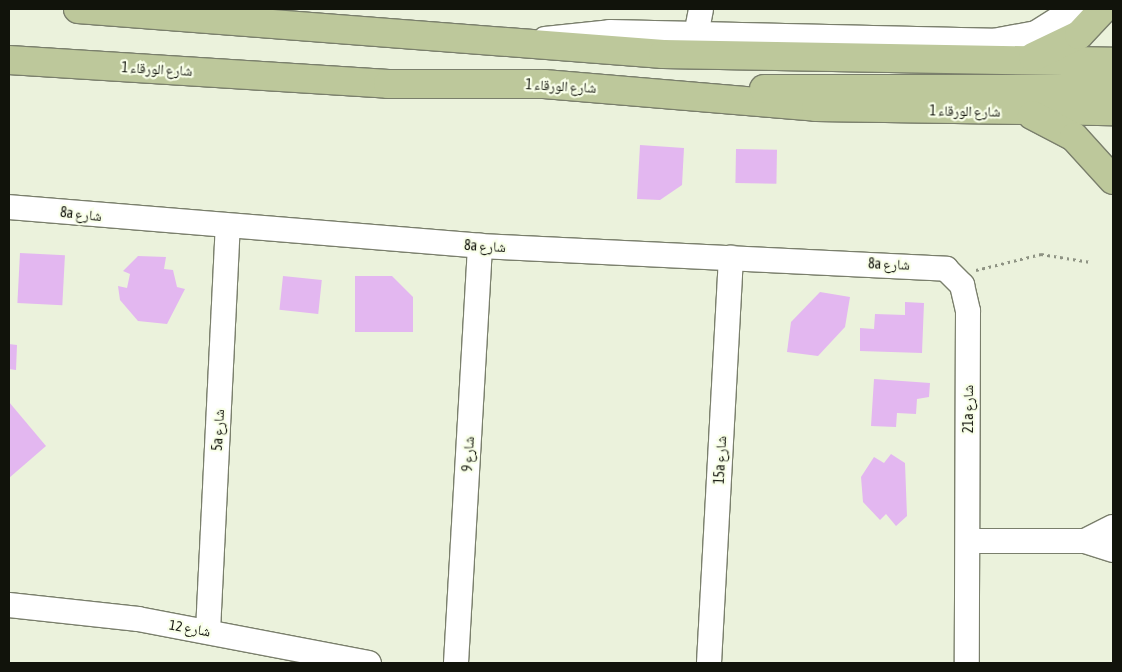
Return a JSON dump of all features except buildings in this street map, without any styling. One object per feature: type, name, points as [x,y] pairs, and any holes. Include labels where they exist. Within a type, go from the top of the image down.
[{"type":"main road","points":[[78,9],[201,14],[663,54],[1113,62]]},
{"type":"main road","points":[[1022,61],[1067,43],[1103,9]]},
{"type":"main road","name":"شارع الورقاء 1","points":[[9,60],[388,84],[544,84],[716,96],[816,107],[1113,112]]},
{"type":"main road","points":[[716,96],[807,86],[1113,89]]},
{"type":"main road","points":[[1024,112],[1074,137],[1113,180]]},
{"type":"street","points":[[696,36],[701,9]]},
{"type":"street","points":[[530,42],[590,32],[696,36],[993,41],[1036,33],[1074,9]]},
{"type":"street","name":"8a شارع","points":[[9,207],[228,228],[480,246],[935,266],[959,278]]},
{"type":"street","name":"5a شارع","points":[[208,631],[228,228]]},
{"type":"street","name":"شارع 9","points":[[456,663],[480,246]]},
{"type":"street","name":"15a شارع","points":[[709,663],[731,258]]},
{"type":"street","name":"21a شارع","points":[[959,278],[968,311],[967,663]]},
{"type":"street","points":[[1085,541],[1113,527]]},
{"type":"street","points":[[968,541],[1085,541],[1113,550]]},
{"type":"street","name":"شارع 12","points":[[9,605],[208,631],[369,663]]},
{"type":"path","points":[[959,278],[1022,256],[1061,254],[1090,262]]}]
